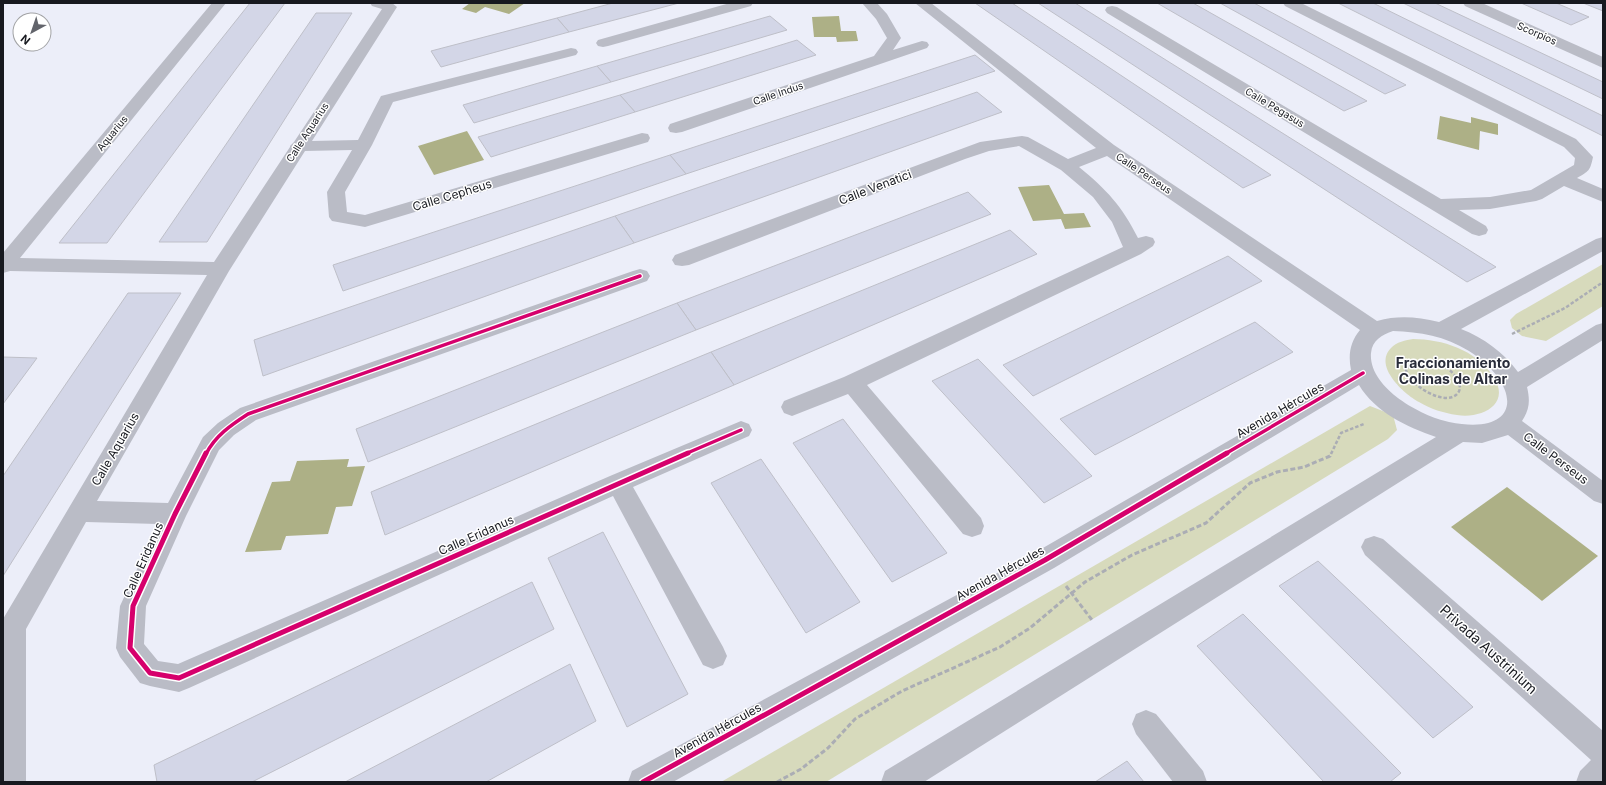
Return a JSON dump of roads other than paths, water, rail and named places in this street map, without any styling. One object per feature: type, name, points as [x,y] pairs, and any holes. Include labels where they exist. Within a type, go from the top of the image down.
[{"type":"street","name":"Aquarius","points":[[4,265],[219,3]]},
{"type":"street","name":"Calle Aquarius","points":[[11,782],[8,638],[79,511],[220,269],[298,146],[390,7],[377,3]]},
{"type":"street","points":[[603,43],[746,3]]},
{"type":"street","points":[[869,3],[882,17],[894,38],[880,58]]},
{"type":"street","name":"Calle Perseus","points":[[922,3],[1108,149],[1375,330]]},
{"type":"street","points":[[1290,3],[1570,143],[1584,158],[1582,168],[1536,195],[1490,203],[1438,205]]},
{"type":"street","name":"Scorpios","points":[[1470,3],[1603,63]]},
{"type":"street","name":"Calle Pegasus","points":[[1112,10],[1479,230]]},
{"type":"street","name":"Calle Indus","points":[[676,128],[922,45]]},
{"type":"street","name":"Calle Cepheus","points":[[571,52],[387,99],[364,145],[336,192],[338,217],[365,221],[642,138]]},
{"type":"street","name":"Calle Venatici","points":[[682,260],[986,146],[1022,141],[1067,166],[1099,193],[1140,246],[852,383],[792,407]]},
{"type":"street","points":[[298,146],[364,145]]},
{"type":"street","points":[[1067,166],[1108,149]]},
{"type":"street","points":[[1564,179],[1603,196]]},
{"type":"street","points":[[1442,330],[1603,243]]},
{"type":"street","points":[[4,265],[220,269]]},
{"type":"street","name":"Calle Eridanus","points":[[640,276],[248,414],[226,429],[210,444],[175,514],[133,606],[130,648],[150,673],[180,678],[618,483],[741,430]]},
{"type":"street","points":[[1393,324],[1416,324],[1442,330],[1468,340],[1490,355],[1508,373],[1518,392],[1518,409],[1509,423],[1495,430],[1477,434],[1460,433],[1424,424],[1398,409],[1376,392],[1363,374],[1358,356],[1363,341],[1375,330],[1393,324]]},
{"type":"street","points":[[1515,384],[1603,330]]},
{"type":"street","name":"Avenida Hércules","points":[[643,782],[1045,560],[1363,374]]},
{"type":"street","points":[[852,383],[972,526]]},
{"type":"street","name":"Calle Perseus","points":[[1509,423],[1603,494]]},
{"type":"street","points":[[896,782],[1460,433]]},
{"type":"street","points":[[618,483],[713,656]]},
{"type":"street","name":"Calle Eridanus","points":[[79,511],[175,514]]},
{"type":"street","name":"Privada Austrinium","points":[[1374,547],[1603,751]]},
{"type":"street","points":[[1146,724],[1192,782]]},
{"type":"street","points":[[1591,782],[1603,770]]},
{"type":"district","name":"Fraccionamiento Colinas de Altar","points":[[1453,370]]}]
